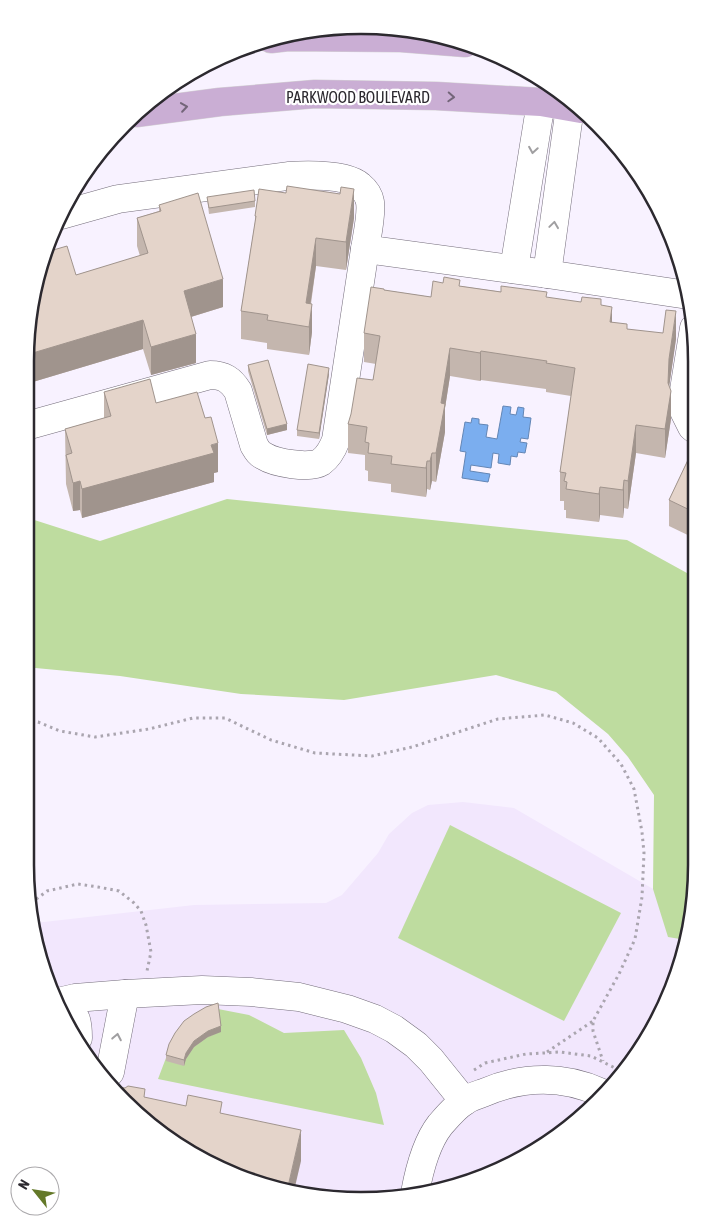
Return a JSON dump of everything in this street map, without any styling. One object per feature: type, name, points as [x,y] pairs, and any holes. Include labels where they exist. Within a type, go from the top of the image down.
[{"type":"main road","points":[[316,37],[423,40]]},
{"type":"main road","name":"PARKWOOD BOULEVARD","points":[[150,111],[220,102],[315,94],[436,96],[542,91],[553,96]]},
{"type":"lane","points":[[514,269],[542,91]]},
{"type":"lane","points":[[547,274],[573,112]]},
{"type":"lane","points":[[34,424],[210,375],[219,375],[228,379],[238,391],[254,445],[259,453],[274,461],[312,466],[320,462],[333,448],[336,440],[370,204],[368,196],[360,185],[348,180],[318,175],[288,176],[118,199],[69,213]]},
{"type":"lane","points":[[365,249],[681,294]]},
{"type":"lane","points":[[688,365],[684,390],[684,411],[688,419]]},
{"type":"lane","points":[[63,1001],[75,998],[202,990],[251,992],[299,997],[347,1009],[375,1019],[394,1029],[416,1045],[431,1060],[464,1101]]},
{"type":"lane","points":[[109,1073],[134,994]]},
{"type":"lane","points":[[66,1008],[74,1014],[78,1029]]},
{"type":"lane","points":[[416,1187],[422,1162],[433,1138],[440,1126],[464,1101],[498,1086],[519,1081],[566,1081],[597,1091]]},
{"type":"path","points":[[34,722],[60,731],[95,737],[149,729],[193,718],[225,718],[270,740],[315,753],[372,756],[412,747],[498,719],[545,715],[573,723],[598,738],[621,764],[634,790],[644,853],[642,897],[635,939],[619,974],[593,1021],[546,1053]]},
{"type":"path","points":[[36,899],[47,891],[78,884],[119,891],[134,903],[141,911],[146,925],[151,952],[134,994]]},
{"type":"path","points":[[593,1021],[593,1031],[603,1061]]},
{"type":"shaded area","points":[[463,802],[514,808],[685,908],[677,950],[655,1010],[621,1064],[577,1111],[543,1137],[506,1159],[466,1175],[425,1186],[382,1192],[340,1192],[276,1181],[216,1159],[162,1125],[115,1081],[89,1047],[67,1010],[51,970],[39,923],[194,905],[326,903],[342,895],[378,853],[389,834],[412,813],[428,805]]},
{"type":"green space","points":[[227,499],[627,540],[688,574],[688,886],[680,939],[668,937],[653,889],[654,795],[628,757],[608,734],[556,692],[496,675],[344,700],[241,694],[120,676],[34,668],[34,520],[100,541]]},
{"type":"green space","points":[[450,825],[621,913],[564,1021],[398,938]]},
{"type":"green space","points":[[218,1009],[249,1015],[284,1033],[344,1030],[361,1058],[376,1093],[384,1125],[158,1079],[169,1050]]},
{"type":"water","points":[[503,406],[511,407],[510,414],[516,415],[518,407],[524,408],[523,417],[531,418],[528,439],[521,438],[520,442],[527,443],[525,453],[518,452],[517,457],[511,456],[510,465],[498,463],[499,454],[493,453],[491,468],[471,465],[470,471],[490,474],[488,482],[462,478],[466,452],[460,451],[465,422],[471,423],[472,418],[479,419],[479,424],[488,425],[486,437],[497,439]]},
{"type":"building","points":[[287,186],[340,194],[341,187],[354,189],[346,242],[316,238],[306,303],[312,304],[309,327],[267,320],[268,315],[241,311],[259,189],[286,193]]},
{"type":"building","points":[[254,190],[255,201],[209,208],[207,197]]},
{"type":"building","points":[[198,193],[223,279],[184,291],[196,334],[151,347],[143,320],[34,353],[40,297],[53,250],[67,246],[76,275],[148,253],[137,218],[161,211],[159,205]]},
{"type":"building","points":[[444,277],[460,280],[459,286],[501,292],[501,286],[547,292],[546,297],[581,302],[582,297],[601,299],[601,305],[612,307],[610,322],[627,324],[627,329],[663,333],[666,310],[676,311],[669,359],[668,383],[671,391],[665,429],[636,425],[628,481],[624,480],[623,490],[600,487],[599,494],[566,489],[567,482],[564,481],[566,473],[560,472],[575,368],[546,363],[547,361],[481,351],[480,353],[450,348],[441,403],[445,404],[436,453],[432,453],[430,461],[427,461],[426,468],[391,464],[392,456],[368,453],[369,443],[365,442],[367,427],[348,424],[357,378],[373,380],[380,336],[364,333],[371,287],[431,297],[433,281],[443,283]]},
{"type":"building","points":[[268,360],[287,424],[267,429],[248,365]]},
{"type":"building","points":[[308,364],[329,368],[319,433],[297,430]]},
{"type":"building","points":[[150,379],[156,403],[197,392],[205,418],[211,417],[218,443],[211,445],[214,453],[82,489],[80,481],[73,483],[66,455],[72,453],[65,429],[111,416],[104,392]]},
{"type":"building","points":[[688,460],[688,509],[669,500]]},
{"type":"building","points":[[218,1003],[221,1026],[208,1031],[194,1041],[184,1060],[166,1055],[169,1044],[184,1021],[206,1007]]},
{"type":"building","points":[[128,1086],[145,1089],[144,1097],[186,1106],[188,1095],[222,1102],[220,1113],[301,1130],[289,1184],[256,1175],[216,1159],[162,1125],[121,1087]]}]
